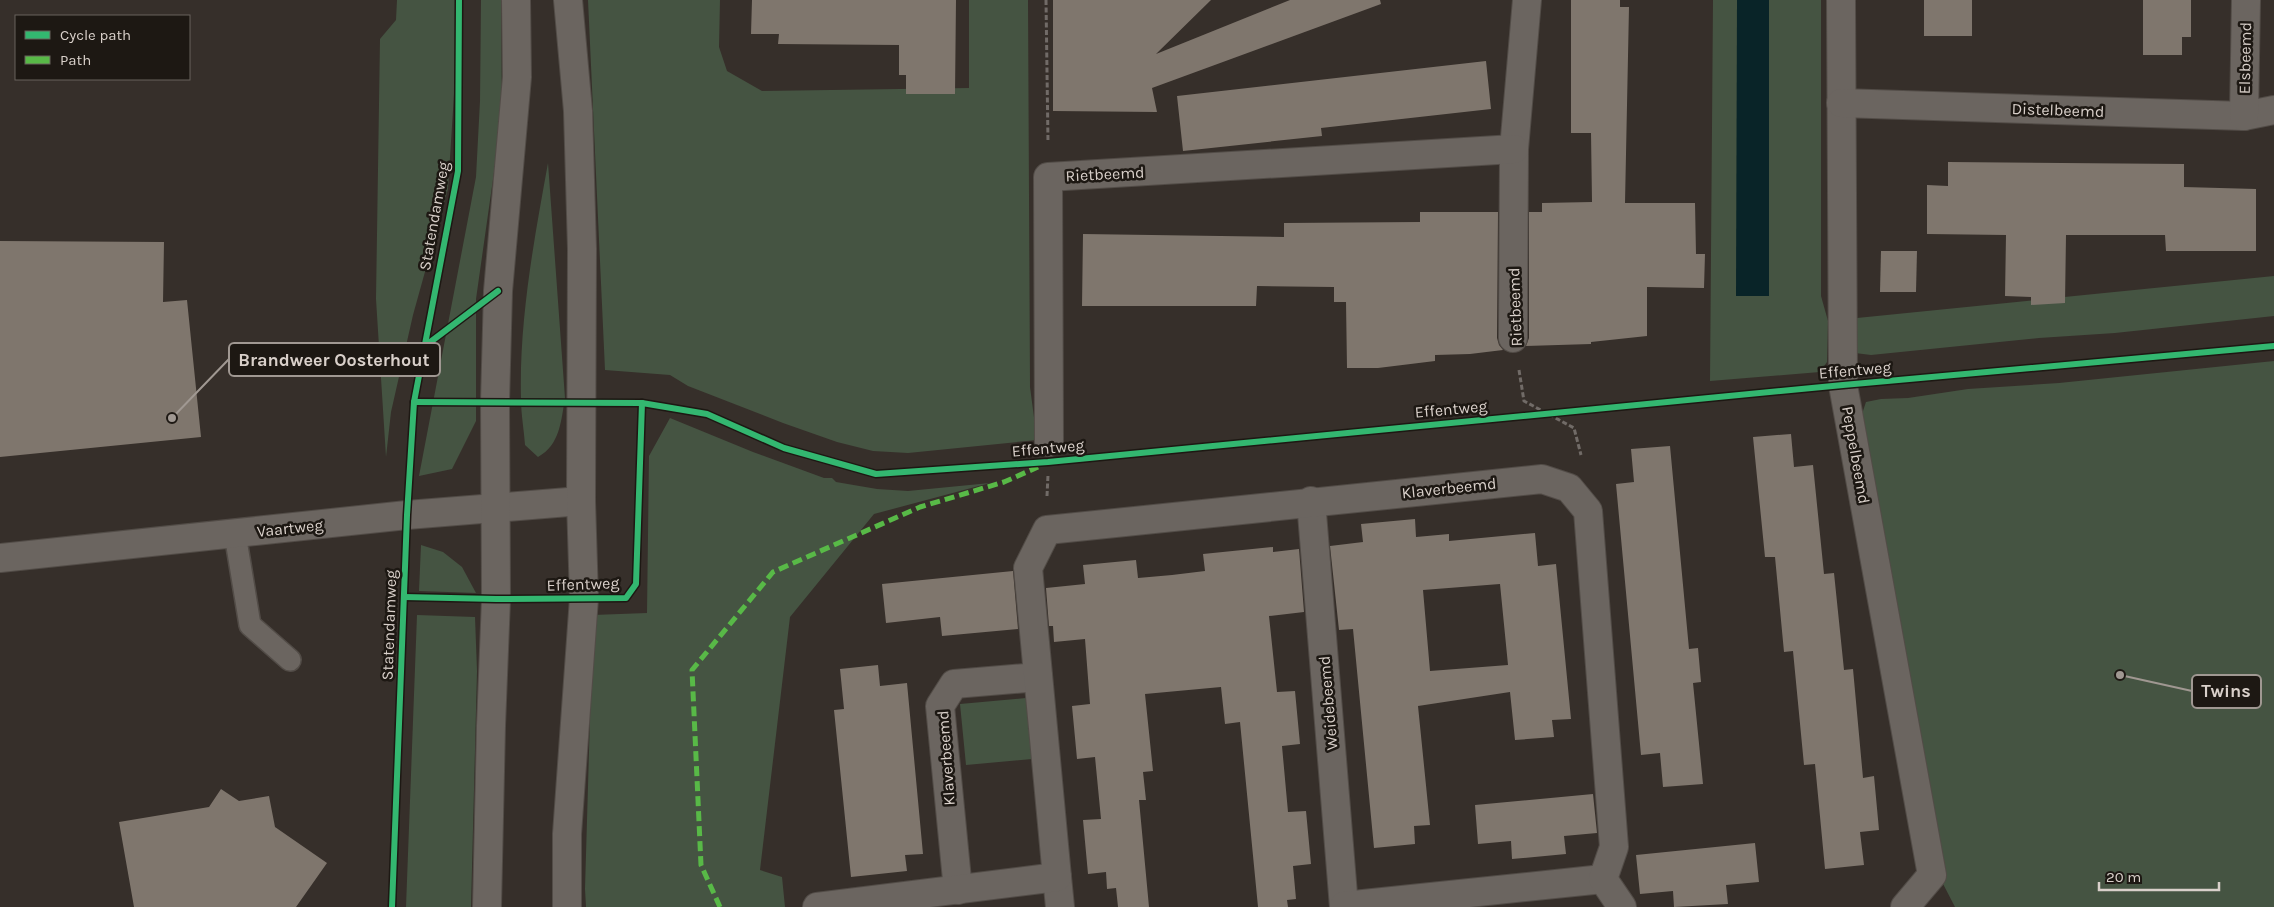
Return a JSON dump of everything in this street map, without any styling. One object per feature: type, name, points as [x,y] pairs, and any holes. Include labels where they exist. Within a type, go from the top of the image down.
[{"type":"street","points":[[487,907],[496,599],[495,402],[498,291],[517,77],[516,0]]},
{"type":"street","points":[[567,907],[567,834],[584,598],[581,501],[581,229],[578,112],[568,0]]},
{"type":"street","name":"Rietbeemd","points":[[1513,338],[1514,149],[1527,0]]},
{"type":"street","name":"Peppelbeemd","points":[[1841,0],[1843,385],[1932,875],[1905,907]]},
{"type":"street","name":"Elsbeemd","points":[[2244,116],[2246,0]]},
{"type":"street","name":"Distelbeemd","points":[[1841,102],[2244,116],[2274,110]]},
{"type":"street","name":"Rietbeemd","points":[[1049,442],[1048,177],[1514,149]]},
{"type":"street","name":"Klaverbeemd","points":[[1046,530],[1311,501],[1542,479],[1569,488]]},
{"type":"street","points":[[1569,488],[1588,511],[1614,847],[1603,879],[1622,907]]},
{"type":"street","name":"Vaartweg","points":[[0,558],[581,501]]},
{"type":"street","name":"Weidebeemd","points":[[1311,501],[1344,906],[1603,879]]},
{"type":"street","points":[[1046,530],[1028,568],[1060,907]]},
{"type":"street","name":"Klaverbeemd","points":[[958,890],[940,706],[954,684],[1038,677]]},
{"type":"street","points":[[817,907],[1056,877]]},
{"type":"lane","points":[[235,534],[250,625],[290,660]]},
{"type":"path","points":[[1046,0],[1048,177]]},
{"type":"path","points":[[1536,415],[1566,412]]},
{"type":"path","points":[[1046,530],[1049,442]]},
{"type":"green space","points":[[397,0],[460,0],[448,189],[413,315],[391,412],[386,457],[376,299],[380,39],[396,20]]},
{"type":"green space","points":[[481,0],[501,0],[502,116],[476,299],[476,421],[452,469],[419,476],[476,177],[480,101]]},
{"type":"green space","points":[[588,0],[720,0],[719,47],[727,71],[762,91],[969,88],[969,0],[1028,0],[1030,387],[1037,440],[908,453],[873,451],[837,442],[783,423],[688,386],[670,375],[605,370]]},
{"type":"green space","points":[[1713,0],[1737,0],[1737,296],[1769,296],[1769,0],[1821,0],[1821,296],[1828,321],[1827,362],[1820,372],[1710,381]]},
{"type":"green space","points":[[548,163],[565,398],[555,439],[551,446],[538,457],[525,445],[521,405],[521,369],[528,280]]},
{"type":"green space","points":[[2274,276],[2274,316],[2115,333],[2039,338],[1871,355],[1855,353],[1847,319]]},
{"type":"green space","points":[[2274,361],[2274,907],[1955,907],[1941,880],[1859,423],[1866,402],[1968,389],[2059,383]]},
{"type":"green space","points":[[670,418],[753,452],[824,478],[832,478],[836,482],[877,489],[908,491],[990,483],[874,514],[790,617],[760,870],[782,877],[785,907],[586,907],[593,615],[647,613],[649,456]]},
{"type":"green space","points":[[421,545],[443,552],[462,567],[476,593],[419,591]]},
{"type":"green space","points":[[417,615],[475,617],[477,671],[471,907],[406,907]]},
{"type":"green space","points":[[1026,698],[1032,759],[966,765],[960,704]]},
{"type":"water","points":[[1737,0],[1769,0],[1769,296],[1736,296]]},
{"type":"building","points":[[752,0],[956,0],[955,94],[906,94],[906,75],[899,75],[899,45],[778,44],[779,34],[751,34]]},
{"type":"building","points":[[1053,0],[1211,0],[1156,54],[1290,0],[1380,0],[1381,4],[1152,88],[1157,112],[1053,111]]},
{"type":"building","points":[[1571,0],[1620,0],[1620,7],[1629,7],[1625,203],[1695,203],[1696,254],[1705,254],[1704,288],[1647,287],[1647,336],[1591,342],[1591,344],[1526,346],[1529,338],[1529,212],[1542,212],[1542,203],[1592,202],[1591,133],[1571,133]]},
{"type":"building","points":[[1924,0],[1972,0],[1972,36],[1924,36]]},
{"type":"building","points":[[2143,0],[2191,0],[2191,37],[2182,37],[2182,55],[2143,55]]},
{"type":"building","points":[[1486,61],[1491,109],[1321,128],[1322,136],[1183,151],[1177,96]]},
{"type":"building","points":[[1948,162],[2184,164],[2184,187],[2256,189],[2256,251],[2166,251],[2165,235],[2066,235],[2065,303],[2031,305],[2031,297],[2005,296],[2006,235],[1927,234],[1927,185],[1948,186]]},
{"type":"building","points":[[1420,212],[1498,212],[1497,338],[1503,350],[1470,354],[1435,355],[1435,361],[1378,368],[1347,368],[1346,302],[1334,302],[1334,287],[1257,286],[1256,306],[1082,306],[1083,234],[1284,237],[1284,223],[1420,222]]},
{"type":"building","points":[[0,241],[164,242],[163,302],[187,300],[201,437],[0,457]]},
{"type":"building","points":[[1881,251],[1917,251],[1916,292],[1880,292]]},
{"type":"building","points":[[1791,434],[1794,467],[1813,465],[1824,574],[1834,573],[1844,670],[1853,669],[1863,778],[1874,776],[1879,830],[1860,832],[1864,865],[1825,869],[1815,764],[1804,765],[1793,651],[1784,652],[1775,557],[1765,557],[1753,437]]},
{"type":"building","points":[[1670,446],[1689,649],[1698,648],[1701,682],[1693,683],[1703,784],[1663,787],[1660,753],[1641,755],[1616,484],[1634,482],[1631,449]]},
{"type":"building","points":[[1415,519],[1416,537],[1449,534],[1449,541],[1535,533],[1538,566],[1556,564],[1571,719],[1552,720],[1554,737],[1515,740],[1510,692],[1418,706],[1430,825],[1414,826],[1415,844],[1374,848],[1353,629],[1339,630],[1330,546],[1363,542],[1361,524]],"holes":[[[1500,584],[1508,665],[1430,671],[1423,590]]]},
{"type":"building","points":[[1273,547],[1273,552],[1299,549],[1304,612],[1269,616],[1277,692],[1295,691],[1300,744],[1282,746],[1288,812],[1306,811],[1311,864],[1293,866],[1296,899],[1287,900],[1288,907],[1258,907],[1240,722],[1225,724],[1221,687],[1145,694],[1153,771],[1143,772],[1146,800],[1139,800],[1149,907],[1118,907],[1116,888],[1107,889],[1106,872],[1088,874],[1083,820],[1101,819],[1095,757],[1077,759],[1072,706],[1090,704],[1085,639],[1054,642],[1053,626],[1049,626],[1046,588],[1085,584],[1083,565],[1136,560],[1138,578],[1172,575],[1205,571],[1203,554]]},
{"type":"building","points":[[1013,571],[1018,629],[942,636],[940,617],[886,623],[882,584]]},
{"type":"building","points":[[878,665],[880,686],[907,683],[923,854],[905,855],[907,871],[851,877],[834,710],[844,709],[840,669]]},
{"type":"building","points":[[221,789],[239,801],[269,796],[275,827],[327,863],[296,907],[134,907],[119,822],[209,807]]},
{"type":"building","points":[[1593,794],[1597,833],[1564,836],[1566,854],[1512,859],[1511,841],[1478,844],[1475,805]]},
{"type":"building","points":[[1755,843],[1759,882],[1726,885],[1728,904],[1674,907],[1673,891],[1640,894],[1636,855]]},
{"type":"marked path","points":[[720,907],[701,865],[692,670],[773,572],[920,507],[1004,482],[1038,467]]},
{"type":"cycle path","name":"Statendamweg","points":[[392,907],[407,515],[414,402],[458,171],[459,0]]},
{"type":"cycle path","points":[[425,346],[498,291]]},
{"type":"cycle path","name":"Effentweg","points":[[414,402],[642,403],[707,414],[784,448],[876,474],[1048,462],[1843,385],[2274,346]]},
{"type":"cycle path","name":"Effentweg","points":[[404,597],[496,599],[626,598],[636,584],[642,403]]},
{"type":"place","name":"Brandweer Oosterhout","points":[[172,418]]},
{"type":"place","name":"Twins","points":[[2120,675]]}]
